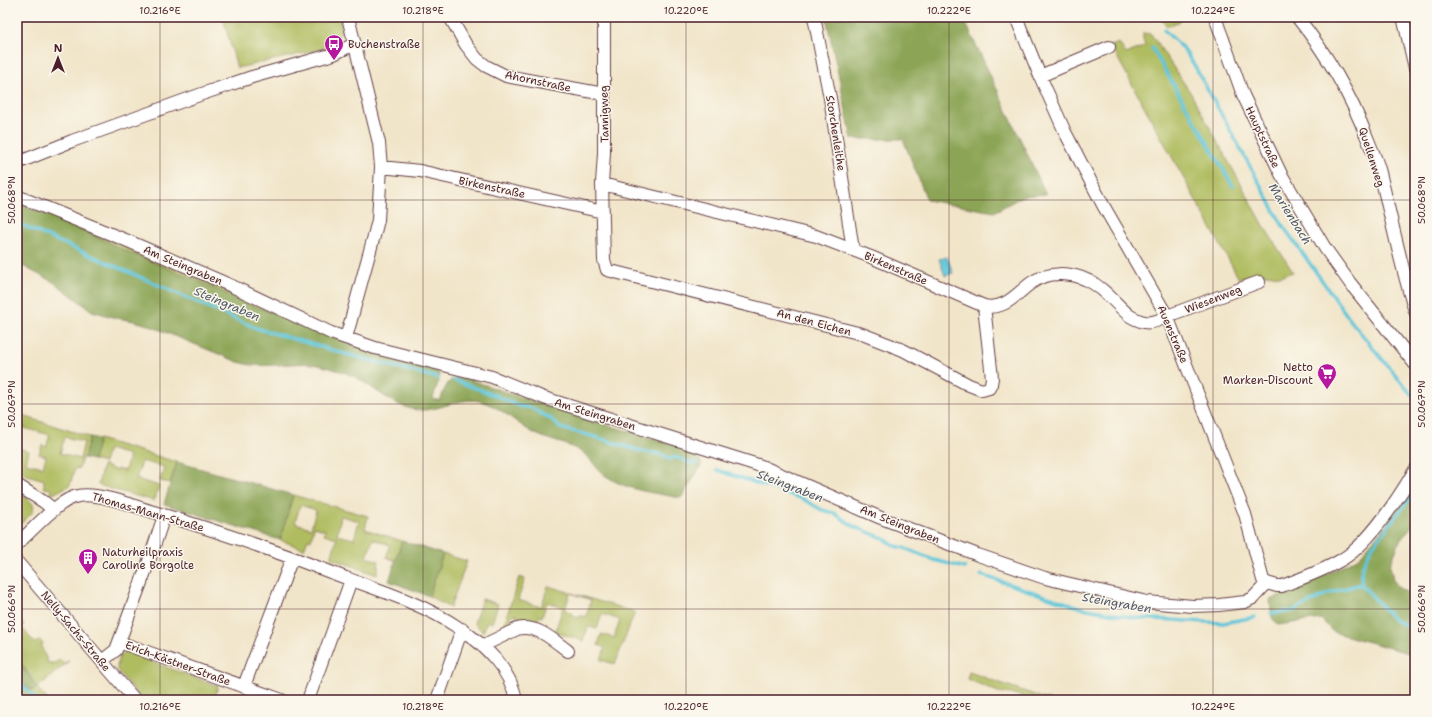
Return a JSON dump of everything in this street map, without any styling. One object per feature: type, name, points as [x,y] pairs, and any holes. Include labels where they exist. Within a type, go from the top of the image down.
[{"type":"street","points":[[346,338],[378,220],[381,167],[379,143],[348,17]]},
{"type":"street","name":"Ahornstraße","points":[[450,17],[466,45],[477,59],[486,66],[506,76],[604,94]]},
{"type":"street","name":"Tannigweg","points":[[603,212],[604,17]]},
{"type":"street","name":"Storchenleithe","points":[[814,17],[826,72],[853,250]]},
{"type":"street","name":"Auenstraße","points":[[1016,17],[1065,132],[1167,316],[1245,514],[1260,569],[1264,580],[1267,583]]},
{"type":"street","name":"Hauptstraße","points":[[1215,17],[1244,95],[1281,174],[1325,248],[1350,283],[1415,364]]},
{"type":"street","name":"Quellenweg","points":[[1297,17],[1316,40],[1336,73],[1362,124],[1378,168],[1407,285],[1415,311]]},
{"type":"street","points":[[1403,17],[1415,68]]},
{"type":"street","points":[[17,163],[72,141],[202,94],[252,77],[334,54],[354,44]]},
{"type":"street","points":[[1040,76],[1109,47]]},
{"type":"street","name":"Birkenstraße","points":[[381,167],[420,172],[603,212]]},
{"type":"street","name":"Birkenstraße","points":[[602,184],[816,236],[853,250],[984,306],[991,307],[1004,304],[1032,282],[1044,277],[1069,274],[1090,281],[1099,287],[1124,312],[1136,320],[1150,323],[1156,322],[1167,316]]},
{"type":"street","name":"Am Steingraben","points":[[17,196],[128,241],[226,284],[331,333],[375,348],[492,377],[544,398],[761,466],[881,518],[978,555],[1045,578],[1147,602],[1193,606],[1245,602],[1253,598],[1267,583]]},
{"type":"street","name":"An den Eichen","points":[[603,212],[604,260],[607,270],[862,334],[903,350],[977,389],[985,390],[989,388],[992,378],[984,306]]},
{"type":"street","name":"Wiesenweg","points":[[1167,316],[1259,282]]},
{"type":"street","points":[[1267,583],[1282,586],[1324,569],[1352,553],[1401,494],[1415,470]]},
{"type":"street","points":[[17,485],[54,510]]},
{"type":"street","name":"Thomas-Mann-Straße","points":[[17,544],[66,499],[77,496],[85,495],[104,498],[164,516],[292,558],[429,610],[462,630],[482,646],[496,660],[508,677],[516,700]]},
{"type":"street","name":"Erich-Kästner-Straße","points":[[102,661],[116,650],[164,516]]},
{"type":"street","points":[[244,686],[292,558]]},
{"type":"street","name":"Nelly-Sachs-Straße","points":[[17,562],[135,700]]},
{"type":"street","points":[[308,700],[351,580]]},
{"type":"street","points":[[482,646],[523,627],[543,633],[568,651]]},
{"type":"street","points":[[437,700],[462,630]]},
{"type":"street","name":"Erich-Kästner-Straße","points":[[119,642],[282,700]]},
{"type":"green space","points":[[225,17],[339,17],[342,30],[337,39],[323,49],[237,68],[224,21]]},
{"type":"green space","points":[[826,17],[963,17],[1046,194],[1023,196],[994,212],[927,200],[903,139],[852,139]]},
{"type":"green space","points":[[1159,17],[1186,17],[1179,22],[1167,26]]},
{"type":"green space","points":[[1143,33],[1151,34],[1190,92],[1267,231],[1293,272],[1280,276],[1259,273],[1239,279],[1111,46],[1119,43],[1126,54],[1145,46]]},
{"type":"green space","points":[[17,202],[251,305],[373,352],[433,369],[438,372],[440,376],[433,398],[435,400],[440,400],[447,385],[453,379],[468,379],[567,413],[669,443],[695,455],[701,462],[701,466],[681,498],[642,491],[614,481],[602,473],[580,451],[538,435],[499,409],[486,403],[469,400],[438,408],[421,410],[411,409],[392,401],[355,377],[346,373],[314,364],[246,364],[148,325],[92,311],[55,283],[17,263]]},
{"type":"green space","points":[[69,224],[129,248],[272,310],[284,317],[251,305],[130,253]]},
{"type":"green space","points":[[17,414],[90,437],[84,458],[82,458],[79,469],[75,468],[70,485],[53,494],[51,493],[51,489],[44,488],[44,480],[18,472],[17,474],[17,448],[29,451],[26,463],[43,467],[46,456],[39,454],[42,445],[46,447],[50,435],[17,426]],"holes":[[[65,437],[84,442],[80,459],[60,453]]]},
{"type":"green space","points":[[90,437],[99,439],[93,460],[84,458]]},
{"type":"green space","points":[[99,439],[177,462],[170,483],[160,481],[164,467],[142,461],[136,479],[159,486],[154,501],[98,485],[103,465],[117,471],[117,469],[125,471],[129,455],[108,449],[104,463],[93,460]]},
{"type":"green space","points":[[177,462],[293,495],[280,540],[164,504]]},
{"type":"green space","points":[[1415,481],[1415,522],[1400,541],[1390,565],[1393,579],[1399,588],[1415,597],[1415,655],[1333,632],[1321,619],[1278,625],[1272,618],[1270,600],[1335,570],[1359,557],[1387,524]]},
{"type":"green space","points":[[17,491],[30,501],[34,509],[17,527]]},
{"type":"green space","points":[[293,495],[368,516],[365,529],[402,541],[396,561],[386,557],[390,545],[373,539],[367,557],[379,561],[377,575],[331,558],[337,538],[324,534],[325,530],[314,527],[311,540],[308,539],[304,549],[280,540]],"holes":[[[300,505],[316,510],[311,528],[295,523]],[[341,516],[359,521],[354,539],[337,535]]]},
{"type":"green space","points":[[402,541],[443,554],[429,596],[389,581]]},
{"type":"green space","points":[[443,554],[467,561],[450,608],[429,596]]},
{"type":"green space","points":[[519,577],[525,579],[518,600],[541,607],[548,586],[635,612],[615,664],[601,660],[605,648],[598,645],[601,634],[614,638],[620,620],[602,614],[597,629],[588,627],[583,641],[555,632],[563,607],[547,602],[542,617],[539,616],[536,625],[520,622],[516,614],[509,617],[512,625],[502,631]],"holes":[[[570,593],[591,600],[586,617],[580,615],[579,618],[572,615],[573,613],[565,610]]]},
{"type":"green space","points":[[482,599],[498,604],[492,623],[487,621],[483,632],[474,623]]},
{"type":"green space","points":[[20,621],[24,625],[21,627],[35,643],[40,640],[43,644],[41,646],[48,663],[55,663],[60,659],[64,664],[69,661],[37,688],[48,700],[28,700],[17,688],[17,677],[24,684],[32,679],[17,658],[17,623]]},
{"type":"green space","points":[[126,651],[143,654],[141,658],[218,686],[214,700],[142,700],[117,670],[119,659]]},
{"type":"green space","points":[[17,658],[37,688],[33,690],[29,689],[17,677]]},
{"type":"green space","points":[[969,672],[1050,700],[1032,700],[1018,695],[998,692],[967,679]]},
{"type":"water","points":[[947,257],[953,273],[945,276],[939,259]]},
{"type":"waterway","name":"Marienbach","points":[[1164,30],[1182,47],[1193,63],[1283,226],[1351,321],[1415,399]]},
{"type":"waterway","points":[[1152,48],[1233,186]]},
{"type":"waterway","name":"Steingraben","points":[[17,223],[256,328],[342,353],[438,378]]},
{"type":"waterway","name":"Steingraben","points":[[454,380],[519,406],[532,408],[549,417],[560,428],[644,452],[661,454],[670,459],[676,457],[690,463],[697,463]]},
{"type":"waterway","name":"Steingraben","points":[[717,470],[801,498],[822,510],[834,513],[853,526],[883,538],[895,546],[934,560],[965,568]]},
{"type":"waterway","name":"Marienbach","points":[[1415,492],[1372,547],[1362,567],[1361,584],[1395,621],[1415,628]]},
{"type":"waterway","name":"Steingraben","points":[[981,575],[1082,608],[1136,618],[1223,623],[1255,617]]},
{"type":"waterway","name":"Steingraben","points":[[1271,613],[1293,611],[1329,593],[1361,584]]},
{"type":"waterway","points":[[17,679],[36,700]]},
{"type":"place","name":"Buchenstraße","points":[[334,61]]},
{"type":"place","name":"Netto Marken-Discount","points":[[1327,390]]},
{"type":"place","name":"Naturheilpraxis Caroline Borgolte","points":[[88,575]]}]
